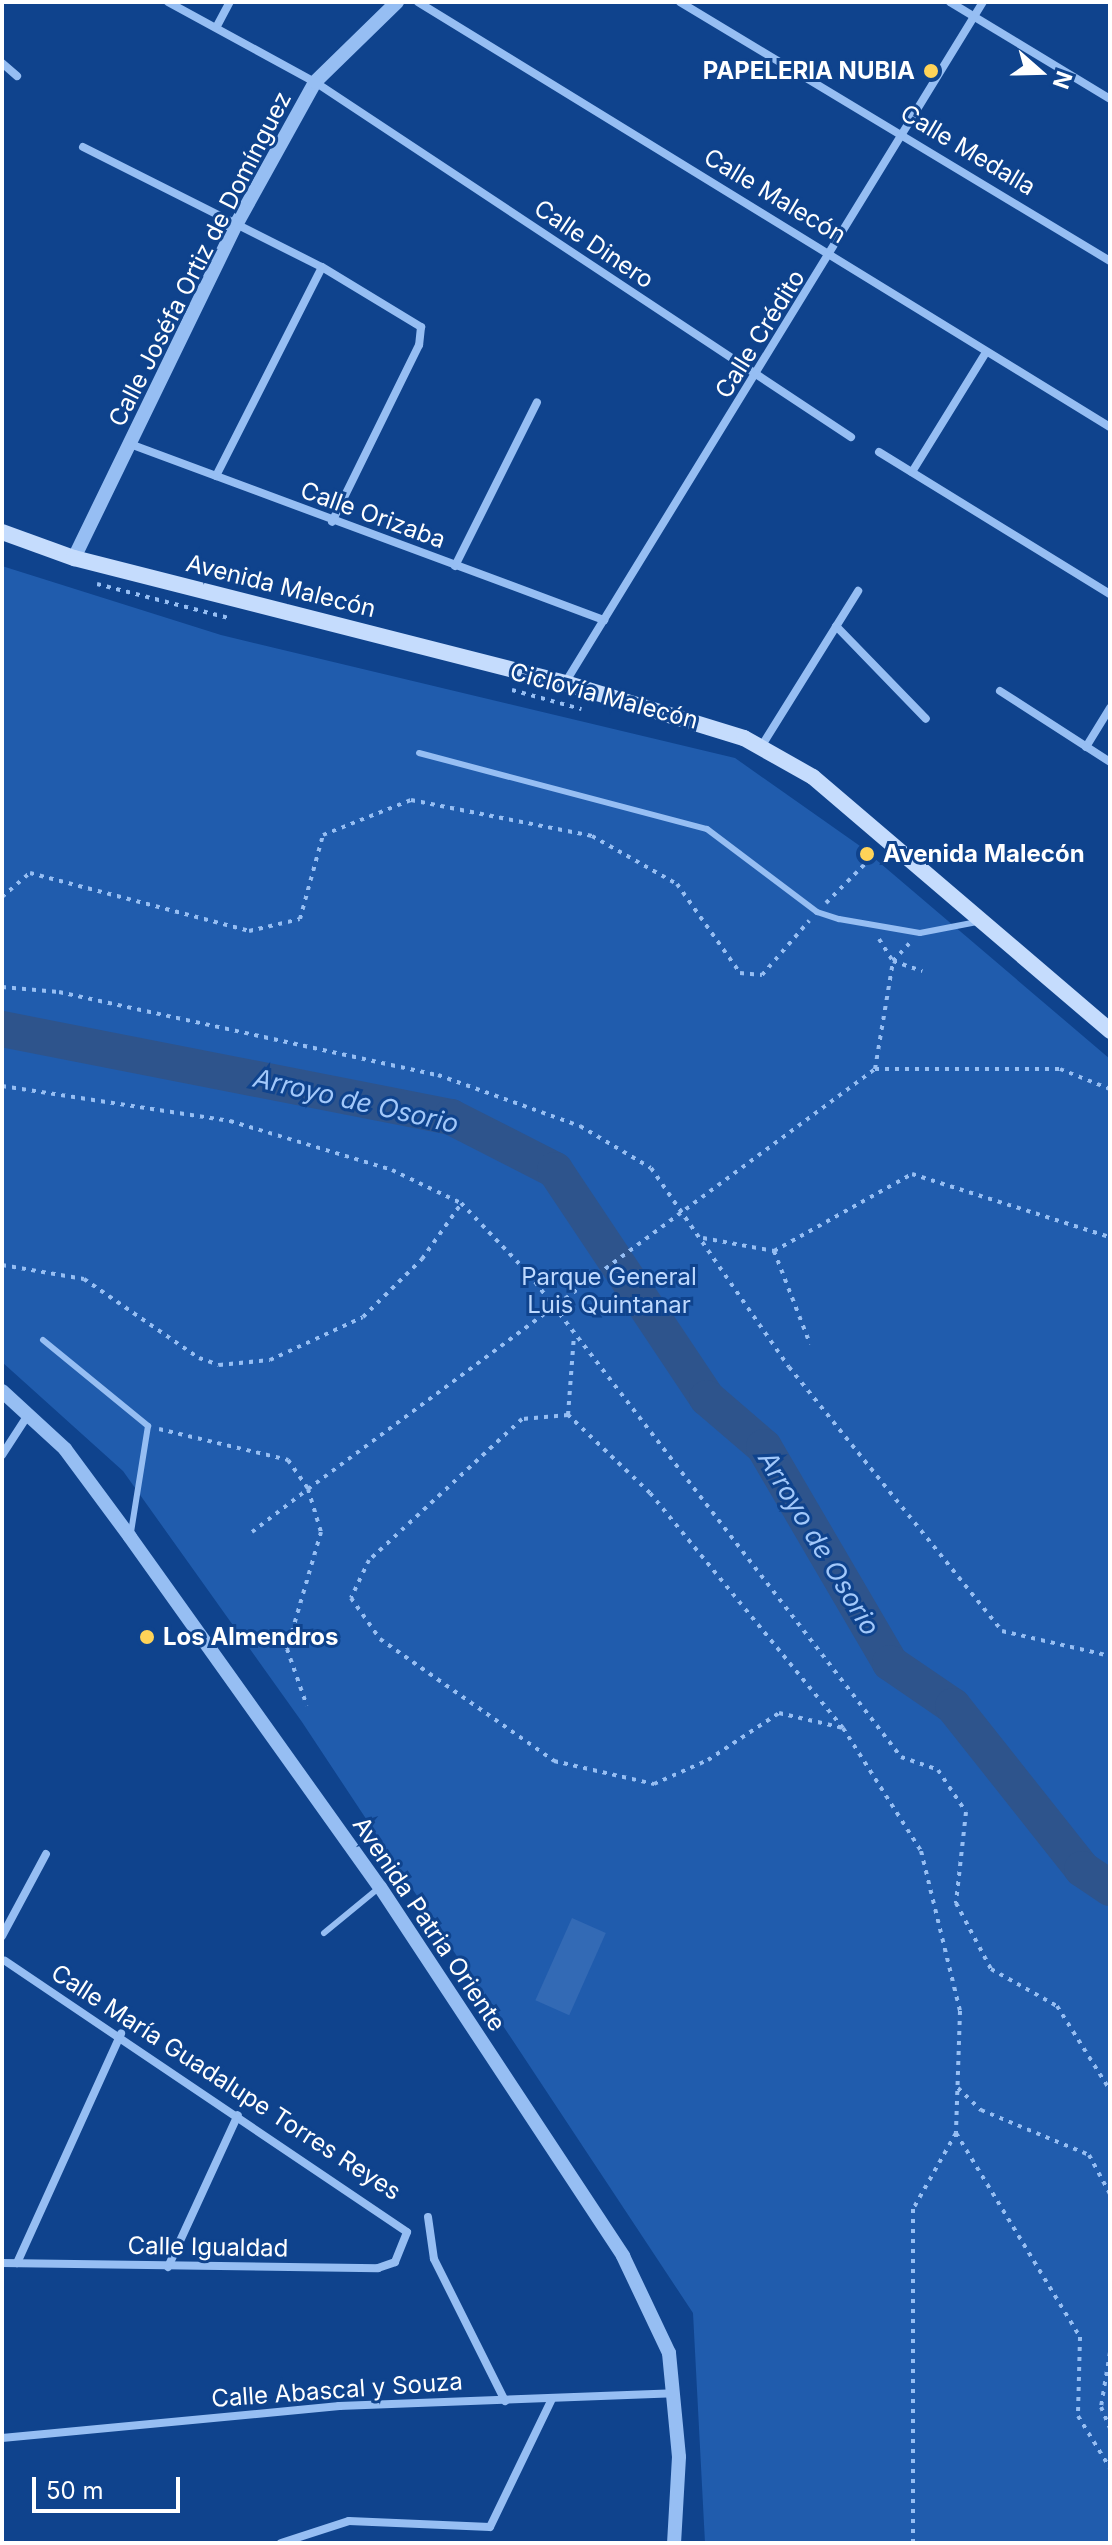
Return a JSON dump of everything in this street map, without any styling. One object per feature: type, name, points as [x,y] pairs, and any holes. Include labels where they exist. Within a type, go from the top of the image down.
[{"type":"main road","name":"Avenida Malecón","points":[[2,532],[74,558],[565,683],[761,748],[813,777],[1110,1031]]},
{"type":"street","name":"Calle Dinero","points":[[168,2],[315,82],[851,437]]},
{"type":"street","points":[[217,26],[230,2]]},
{"type":"street","name":"Calle Joséfa Ortiz de Domínguez","points":[[74,558],[237,223],[315,82],[397,2]]},
{"type":"street","name":"Calle Malecón","points":[[418,2],[1110,427]]},
{"type":"street","name":"Calle Medalla","points":[[680,2],[1110,261]]},
{"type":"street","points":[[950,2],[1108,94]]},
{"type":"street","name":"Calle Crédito","points":[[565,683],[834,255],[983,2]]},
{"type":"street","points":[[2,63],[17,76]]},
{"type":"street","points":[[83,147],[322,267],[421,327],[419,345],[332,522]]},
{"type":"street","points":[[216,476],[322,267]]},
{"type":"street","points":[[912,472],[986,352]]},
{"type":"street","points":[[455,566],[537,402]]},
{"type":"street","name":"Calle Orizaba","points":[[130,444],[332,522],[604,620]]},
{"type":"street","points":[[879,452],[1110,594]]},
{"type":"street","points":[[761,748],[858,591]]},
{"type":"street","points":[[836,626],[926,719]]},
{"type":"street","points":[[1000,691],[1110,762]]},
{"type":"street","points":[[1086,747],[1110,708]]},
{"type":"street","name":"Avenida Patria Oriente","points":[[2,1391],[65,1449],[130,1537],[380,1887],[623,2256],[659,2326],[675,2393],[674,2543]]},
{"type":"street","points":[[2,1455],[28,1415]]},
{"type":"street","points":[[2,1936],[46,1854]]},
{"type":"street","name":"Calle María Guadalupe Torres Reyes","points":[[3,1962],[121,2034],[397,2219],[407,2232],[406,2248]]},
{"type":"street","points":[[17,2263],[121,2034]]},
{"type":"street","points":[[168,2267],[238,2115]]},
{"type":"street","points":[[428,2217],[434,2259],[505,2401]]},
{"type":"street","name":"Calle Igualdad","points":[[2,2263],[378,2268],[406,2248]]},
{"type":"street","name":"Calle Abascal y Souza","points":[[2,2438],[339,2406],[675,2393]]},
{"type":"street","points":[[281,2543],[349,2521],[490,2527],[552,2399]]},
{"type":"lane","points":[[419,753],[707,829],[817,912],[872,926],[920,933],[981,921]]},
{"type":"lane","points":[[43,1340],[148,1426],[130,1537]]},
{"type":"lane","points":[[324,1933],[380,1887]]},
{"type":"path","points":[[88,581],[238,620]]},
{"type":"path","name":"Ciclovía Malecón","points":[[495,685],[597,713]]},
{"type":"path","points":[[2,897],[30,873],[249,931],[300,919],[323,835],[411,800],[592,836],[677,884],[740,973],[762,975],[817,912],[866,863]]},
{"type":"path","points":[[872,926],[893,961],[922,971]]},
{"type":"path","points":[[875,1069],[893,961],[920,933]]},
{"type":"path","points":[[2,987],[74,995],[519,1099],[651,1168],[703,1238],[789,1367],[1002,1631],[1110,1656]]},
{"type":"path","points":[[252,1532],[875,1069],[1060,1069],[1110,1089]]},
{"type":"path","points":[[2,1086],[230,1121],[392,1170],[461,1203],[574,1335],[901,1757],[938,1770],[966,1812],[956,1903],[991,1969],[1057,2006],[1110,2090]]},
{"type":"path","points":[[703,1238],[774,1251],[912,1174],[1110,1237]]},
{"type":"path","points":[[2,1265],[84,1279],[177,1348],[209,1361],[270,1360],[363,1317],[422,1259],[461,1203]]},
{"type":"path","points":[[774,1251],[810,1344]]},
{"type":"path","points":[[568,1415],[574,1335]]},
{"type":"path","points":[[843,1728],[779,1713],[708,1760],[654,1784],[554,1761],[380,1639],[351,1598],[369,1560],[522,1419],[568,1415],[650,1493],[843,1728],[921,1851],[960,2011],[956,2133],[913,2209],[913,2543]]},
{"type":"path","points":[[148,1426],[288,1460],[308,1489],[321,1532],[287,1649],[307,1706]]},
{"type":"path","points":[[958,2088],[981,2110],[1089,2155],[1110,2194]]},
{"type":"path","points":[[956,2133],[1080,2337],[1078,2416],[1110,2468]]},
{"type":"path","points":[[1110,2352],[1101,2407],[1110,2428]]},
{"type":"green space","name":"Parque General Luis Quintanar","points":[[2,566],[221,635],[735,758],[860,846],[1110,1059],[1110,2543],[705,2543],[693,2313],[302,1722],[123,1471],[2,1362]]},
{"type":"building","points":[[572,1918],[606,1933],[569,2015],[535,2000]]},
{"type":"waterway","name":"Arroyo de Osorio","points":[[2,1029],[451,1117],[555,1170],[707,1398],[764,1447],[890,1663],[953,1706],[1082,1869],[1110,1888]]},
{"type":"place","name":"PAPELERIA NUBIA","points":[[931,71]]},
{"type":"place","name":"Avenida Malecón","points":[[867,854]]},
{"type":"place","name":"Los Almendros","points":[[147,1637]]}]
